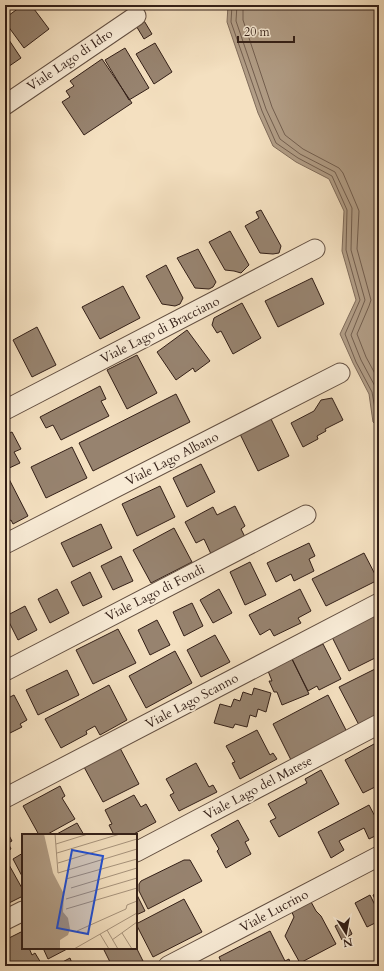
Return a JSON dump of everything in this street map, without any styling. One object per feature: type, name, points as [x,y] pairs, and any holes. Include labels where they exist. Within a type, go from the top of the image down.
[{"type":"street","name":"Viale Lago di Idro","points":[[5,105],[136,16]]},
{"type":"street","name":"Viale Lago di Bracciano","points":[[5,410],[315,249]]},
{"type":"street","name":"Viale Lago Albano","points":[[5,544],[340,373]]},
{"type":"street","name":"Viale Lago di Fondi","points":[[5,671],[306,515]]},
{"type":"street","name":"Viale Lago Scanno","points":[[5,798],[379,603]]},
{"type":"street","name":"Viale Lago del Matese","points":[[137,851],[379,724]]},
{"type":"street","name":"Viale Lucrino","points":[[168,966],[379,856]]},
{"type":"street","points":[[5,920],[22,912]]},
{"type":"water","points":[[228,5],[379,5],[379,428],[373,422],[369,394],[340,334],[356,300],[342,251],[344,211],[329,179],[296,162],[273,146],[258,113],[227,22]]},
{"type":"building","points":[[23,5],[31,5],[49,29],[24,48],[5,22],[5,18]]},
{"type":"building","points":[[143,19],[152,34],[144,39],[135,24]]},
{"type":"building","points":[[5,34],[21,58],[5,69]]},
{"type":"building","points":[[155,43],[172,72],[154,84],[136,54]]},
{"type":"building","points":[[125,48],[149,88],[129,100],[105,60]]},
{"type":"building","points":[[102,59],[132,103],[84,135],[62,102],[70,97],[66,91],[74,86],[70,81]]},
{"type":"building","points":[[261,210],[281,246],[279,253],[260,253],[245,226],[259,218],[256,212]]},
{"type":"building","points":[[230,231],[249,265],[241,273],[225,270],[209,242]]},
{"type":"building","points":[[198,249],[216,282],[213,287],[209,289],[195,288],[177,258]]},
{"type":"building","points":[[166,265],[183,298],[180,304],[175,306],[162,304],[146,276]]},
{"type":"building","points":[[312,278],[324,304],[278,327],[265,301]]},
{"type":"building","points":[[123,286],[140,318],[100,339],[82,307]]},
{"type":"building","points":[[242,303],[261,338],[233,354],[221,331],[217,333],[212,325],[214,318]]},
{"type":"building","points":[[37,327],[56,365],[32,377],[13,340]]},
{"type":"building","points":[[187,330],[210,361],[195,372],[193,368],[176,380],[157,352]]},
{"type":"building","points":[[137,355],[157,393],[127,409],[107,370]]},
{"type":"building","points":[[100,386],[106,399],[101,401],[109,416],[61,440],[53,425],[46,428],[40,417]]},
{"type":"building","points":[[176,394],[190,422],[93,471],[79,443]]},
{"type":"building","points":[[332,398],[343,420],[325,429],[326,431],[317,436],[318,439],[303,447],[291,423],[314,411],[321,400]]},
{"type":"building","points":[[271,419],[289,456],[258,471],[240,434]]},
{"type":"building","points":[[12,432],[21,449],[14,452],[20,463],[5,470],[5,435]]},
{"type":"building","points":[[72,447],[87,478],[46,498],[31,467]]},
{"type":"building","points":[[201,464],[215,492],[187,507],[173,478]]},
{"type":"building","points":[[9,479],[28,516],[13,524],[11,520],[5,523],[5,481]]},
{"type":"building","points":[[160,486],[175,517],[137,536],[122,504]]},
{"type":"building","points":[[235,506],[245,526],[241,529],[245,537],[211,554],[204,539],[196,543],[185,522],[213,507],[217,515]]},
{"type":"building","points":[[101,524],[112,548],[73,567],[61,543]]},
{"type":"building","points":[[174,528],[192,562],[151,583],[133,550]]},
{"type":"building","points":[[309,543],[315,556],[309,559],[314,571],[294,581],[291,574],[276,582],[267,563]]},
{"type":"building","points":[[364,553],[378,580],[326,606],[312,579]]},
{"type":"building","points":[[121,556],[133,581],[113,590],[101,566]]},
{"type":"building","points":[[250,562],[266,595],[245,605],[230,572]]},
{"type":"building","points":[[90,572],[102,597],[83,606],[71,582]]},
{"type":"building","points":[[57,589],[69,613],[50,623],[38,599]]},
{"type":"building","points":[[219,589],[232,613],[213,623],[200,600]]},
{"type":"building","points":[[300,589],[311,611],[298,618],[301,623],[274,636],[270,629],[260,635],[249,615]]},
{"type":"building","points":[[192,603],[203,626],[184,636],[173,612]]},
{"type":"building","points":[[25,606],[37,630],[18,640],[6,616]]},
{"type":"building","points":[[379,612],[379,656],[349,671],[331,635]]},
{"type":"building","points":[[157,620],[170,645],[150,655],[138,630]]},
{"type":"building","points":[[118,629],[136,663],[93,684],[76,650]]},
{"type":"building","points":[[215,635],[230,662],[201,677],[187,650]]},
{"type":"building","points":[[323,644],[341,679],[319,690],[317,686],[308,691],[292,659]]},
{"type":"building","points":[[175,651],[192,683],[146,708],[129,676]]},
{"type":"building","points":[[292,659],[309,694],[282,705],[277,692],[274,692],[269,681],[272,681],[268,671]]},
{"type":"building","points":[[379,667],[379,714],[359,725],[339,687]]},
{"type":"building","points":[[67,670],[79,695],[38,715],[26,690]]},
{"type":"building","points":[[109,685],[127,720],[100,735],[95,726],[86,731],[87,734],[61,748],[45,719]]},
{"type":"building","points":[[254,688],[271,693],[266,712],[258,709],[256,717],[250,715],[247,727],[235,724],[233,728],[214,723],[220,704],[231,707],[234,699],[240,701],[243,692],[252,695]]},
{"type":"building","points":[[14,695],[27,720],[20,724],[22,727],[8,734],[5,731],[5,697],[6,699]]},
{"type":"building","points":[[328,695],[347,732],[291,760],[273,724]]},
{"type":"building","points":[[257,730],[270,755],[273,753],[277,759],[240,779],[232,763],[235,762],[226,746]]},
{"type":"building","points":[[374,744],[379,753],[379,785],[363,793],[345,760]]},
{"type":"building","points":[[120,748],[139,784],[103,802],[84,767]]},
{"type":"building","points":[[196,763],[209,787],[213,785],[217,792],[179,811],[170,795],[174,793],[166,779]]},
{"type":"building","points":[[321,770],[339,804],[279,837],[270,821],[276,818],[268,804],[307,783],[305,779]]},
{"type":"building","points":[[60,786],[65,796],[62,798],[75,819],[48,834],[38,834],[23,806]]},
{"type":"building","points":[[134,795],[141,807],[146,804],[156,822],[134,834],[114,834],[109,825],[112,824],[105,810]]},
{"type":"building","points":[[369,805],[379,824],[379,834],[369,839],[364,828],[339,841],[344,850],[331,858],[318,832]]},
{"type":"building","points":[[238,820],[249,840],[245,842],[251,854],[226,868],[217,851],[219,849],[211,835]]},
{"type":"building","points":[[77,823],[83,834],[57,834]]},
{"type":"building","points":[[5,828],[12,841],[8,843],[11,849],[5,852]]},
{"type":"building","points":[[22,854],[22,876],[13,859]]},
{"type":"building","points":[[184,860],[190,860],[202,881],[148,909],[139,891],[139,884],[141,881]]},
{"type":"building","points":[[8,863],[22,888],[22,896],[5,905],[5,864]]},
{"type":"building","points":[[379,892],[379,907],[373,895]]},
{"type":"building","points":[[137,895],[145,911],[137,915]]},
{"type":"building","points":[[370,895],[379,913],[379,921],[367,927],[355,903]]},
{"type":"building","points":[[184,899],[202,932],[153,957],[137,923]]},
{"type":"building","points":[[310,900],[316,911],[321,916],[336,944],[300,963],[285,936],[294,917],[291,910]]},
{"type":"building","points":[[346,921],[352,934],[342,940],[335,926]]},
{"type":"building","points":[[270,931],[285,961],[289,959],[291,966],[223,966],[219,957]]},
{"type":"building","points":[[22,932],[22,949],[29,949],[32,955],[35,953],[41,963],[36,966],[7,966],[5,962],[5,940]]},
{"type":"building","points":[[43,949],[67,949],[48,959]]},
{"type":"building","points":[[104,949],[137,949],[144,963],[137,966],[112,966]]},
{"type":"building","points":[[70,958],[73,966],[55,966]]}]
